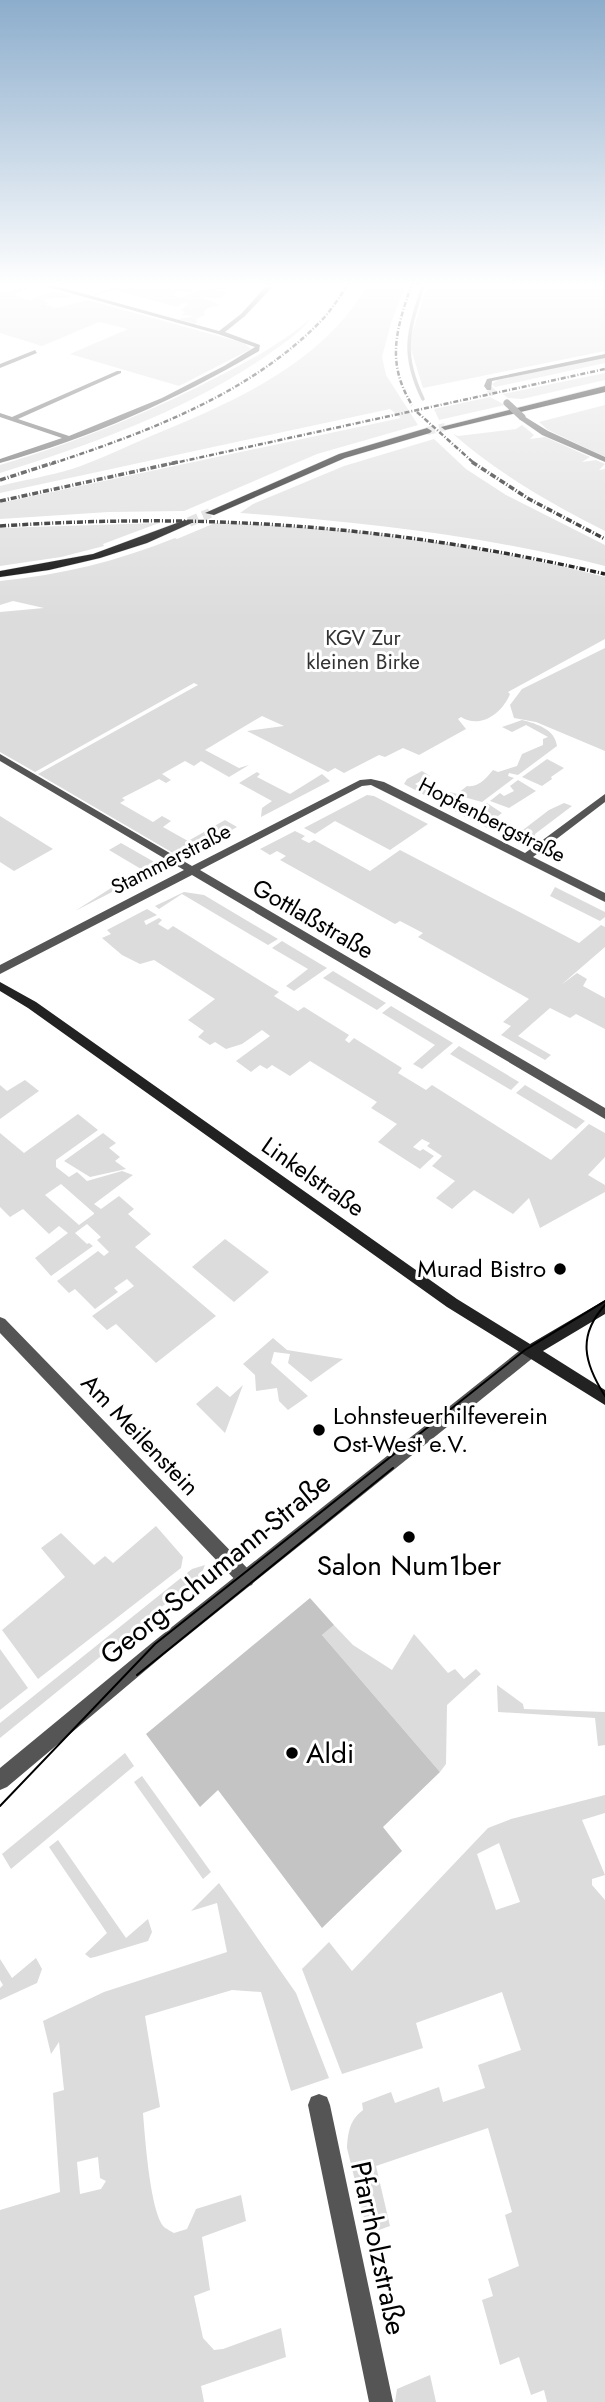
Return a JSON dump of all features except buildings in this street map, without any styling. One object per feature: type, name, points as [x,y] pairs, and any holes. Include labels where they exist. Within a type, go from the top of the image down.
[{"type":"main road","points":[[445,427],[512,408],[575,395]]},
{"type":"main road","points":[[210,513],[329,461],[427,431]]},
{"type":"main road","points":[[0,574],[101,556],[189,522]]},
{"type":"main road","name":"Linkelstraße","points":[[0,986],[32,1005],[452,1303],[605,1398]]},
{"type":"main road","name":"Georg-Schumann-Straße","points":[[529,1352],[605,1306]]},
{"type":"street","points":[[12,418],[65,395]]},
{"type":"street","points":[[0,461],[69,438],[146,408],[171,395]]},
{"type":"street","points":[[512,408],[545,433],[605,460]]},
{"type":"street","points":[[1,416],[69,438]]},
{"type":"street","name":"Gottlaßstraße","points":[[0,757],[605,1114]]},
{"type":"street","name":"Stammerstraße","points":[[0,970],[360,783]]},
{"type":"street","name":"Hopfenbergstraße","points":[[360,783],[380,784],[605,898]]},
{"type":"street","points":[[525,858],[605,797]]},
{"type":"street","name":"Am Meilenstein","points":[[0,1323],[246,1579]]},
{"type":"street","name":"Georg-Schumann-Straße","points":[[0,1780],[529,1352]]},
{"type":"street","name":"Pfarrholzstraße","points":[[319,2105],[381,2402]]},
{"type":"green space","points":[[181,395],[200,395],[104,438],[0,473],[0,465],[86,436]]},
{"type":"green space","points":[[242,395],[399,395],[418,425],[317,454],[184,511],[109,512],[0,519],[0,503],[401,418],[390,409],[0,493],[0,486],[82,465]]},
{"type":"green space","points":[[504,395],[539,395],[522,399]]},
{"type":"green space","points":[[490,397],[505,405],[439,420],[434,409]]},
{"type":"green space","points":[[605,405],[605,457],[548,430],[539,422]]},
{"type":"green space","points":[[522,425],[534,435],[530,439],[545,437],[590,457],[582,462],[596,460],[605,464],[599,470],[605,469],[605,531],[526,487],[453,434],[458,436],[516,429]]},
{"type":"green space","points":[[434,439],[466,469],[506,495],[605,545],[605,566],[469,538],[240,513],[253,504],[344,466]]},
{"type":"green space","points":[[159,523],[103,544],[104,546],[61,557],[0,566],[0,528]]},
{"type":"green space","name":"KGV Zur kleinen Birke","points":[[215,523],[313,528],[412,539],[509,555],[605,577],[605,639],[508,692],[510,694],[502,708],[490,718],[476,721],[461,717],[458,719],[466,729],[419,755],[403,748],[385,757],[379,755],[344,773],[335,768],[328,772],[247,731],[284,726],[262,716],[205,750],[239,768],[249,765],[229,777],[201,761],[194,766],[185,761],[162,774],[171,780],[166,783],[159,779],[122,798],[125,800],[120,803],[153,822],[162,816],[171,821],[163,827],[188,841],[225,820],[237,827],[195,851],[173,853],[38,774],[198,685],[194,683],[35,772],[0,752],[0,612],[44,608],[13,601],[0,605],[0,581],[67,571],[111,560],[177,539]]},
{"type":"green space","points":[[605,648],[605,751],[536,722],[514,718],[510,705],[522,689]]},
{"type":"green space","points":[[522,720],[549,731],[557,746],[518,775],[509,773],[508,776],[514,778],[482,802],[460,796],[451,802],[462,808],[456,812],[404,784],[407,779],[422,771],[430,776],[415,784],[437,797],[450,792],[457,794],[467,786],[479,784],[493,770],[498,772],[517,766],[522,754],[543,745],[543,739],[548,737],[526,725],[512,732],[502,727]]},
{"type":"green space","points":[[547,759],[564,768],[542,786],[522,777]]},
{"type":"green space","points":[[257,772],[260,774],[257,777],[290,794],[322,774],[330,781],[261,817],[262,808],[272,801],[239,783]]},
{"type":"green space","points":[[518,780],[536,791],[509,808],[490,801],[500,793],[504,796],[514,791],[510,786]]},
{"type":"green space","points":[[367,795],[374,796],[428,824],[390,850],[335,821],[315,834],[304,828]]},
{"type":"green space","points":[[487,803],[502,813],[489,823],[515,836],[549,810],[564,803],[572,806],[535,834],[536,842],[526,847],[461,815],[467,810],[480,816],[488,810],[483,806]]},
{"type":"green space","points":[[0,816],[53,849],[14,871],[0,862]]},
{"type":"green space","points":[[295,831],[305,836],[301,839],[309,843],[314,840],[370,871],[400,850],[579,943],[601,925],[605,927],[605,947],[561,985],[577,973],[587,979],[583,986],[605,998],[605,1029],[576,1014],[570,1018],[550,1008],[518,1036],[551,1055],[545,1060],[501,1035],[511,1026],[503,1022],[529,999],[418,937],[423,933],[400,921],[395,924],[280,860],[286,856],[277,851],[270,855],[260,849]]},
{"type":"green space","points":[[121,843],[156,863],[155,870],[75,911],[141,869],[109,850]]},
{"type":"green space","points":[[555,887],[605,912],[605,917],[600,921],[550,896]]},
{"type":"green space","points":[[184,892],[204,895],[278,939],[268,945],[182,894],[159,909],[155,906]]},
{"type":"green space","points":[[147,909],[157,915],[144,921],[146,925],[159,918],[162,920],[158,924],[168,930],[173,926],[279,992],[274,996],[298,1011],[304,1007],[349,1035],[345,1040],[349,1043],[354,1038],[402,1068],[398,1073],[426,1090],[432,1085],[551,1160],[589,1124],[605,1133],[605,1157],[588,1175],[605,1185],[605,1192],[540,1228],[529,1198],[513,1214],[474,1190],[452,1209],[436,1198],[455,1181],[432,1166],[442,1156],[427,1146],[430,1143],[422,1139],[413,1147],[420,1151],[423,1149],[434,1156],[420,1169],[378,1142],[397,1124],[371,1108],[377,1102],[310,1061],[290,1076],[272,1065],[267,1069],[260,1065],[251,1072],[236,1061],[270,1036],[262,1030],[242,1044],[226,1049],[215,1042],[210,1045],[198,1037],[204,1031],[188,1020],[215,999],[154,960],[140,964],[122,955],[102,938],[111,934],[107,930]]},
{"type":"green space","points":[[282,941],[327,968],[294,991],[286,986],[308,969],[272,948]]},
{"type":"green space","points":[[333,971],[386,1003],[377,1010],[323,978]]},
{"type":"green space","points":[[391,1006],[453,1043],[422,1069],[413,1064],[435,1045],[382,1013]]},
{"type":"green space","points":[[459,1046],[519,1082],[511,1090],[450,1054]]},
{"type":"green space","points":[[25,1080],[39,1091],[0,1119],[0,1085],[7,1091]]},
{"type":"green space","points":[[525,1085],[585,1121],[576,1129],[516,1093]]},
{"type":"green space","points":[[78,1114],[98,1130],[56,1160],[56,1167],[69,1177],[77,1172],[87,1181],[122,1171],[133,1175],[94,1204],[101,1209],[119,1196],[134,1209],[128,1214],[151,1234],[135,1247],[216,1316],[156,1363],[116,1324],[107,1330],[92,1316],[134,1286],[127,1279],[114,1288],[118,1292],[95,1309],[75,1289],[69,1293],[57,1281],[98,1251],[104,1256],[109,1252],[97,1240],[101,1237],[87,1224],[75,1233],[93,1246],[51,1276],[35,1258],[68,1233],[59,1226],[49,1234],[23,1209],[10,1217],[0,1207],[0,1133],[24,1153]],"holes":[[[61,1184],[94,1213],[79,1225],[45,1195]]]},
{"type":"green space","points":[[103,1133],[116,1143],[109,1148],[120,1157],[115,1161],[126,1169],[90,1177],[64,1161]]},
{"type":"green space","points":[[225,1239],[269,1272],[234,1302],[192,1267]]},
{"type":"green space","points":[[273,1338],[287,1350],[343,1359],[311,1382],[288,1363],[290,1354],[274,1352],[271,1363],[308,1396],[288,1410],[279,1401],[277,1388],[256,1391],[255,1375],[243,1364]]},
{"type":"green space","points":[[243,1385],[225,1433],[196,1404],[217,1386],[230,1397]]},
{"type":"green space","points":[[156,1526],[183,1557],[181,1568],[38,1679],[2,1630],[65,1577],[41,1548],[61,1533],[94,1565],[105,1556],[113,1563]]},
{"type":"green space","points":[[205,1565],[201,1575],[0,1738],[0,1723],[192,1569]]},
{"type":"green space","points":[[334,1625],[353,1645],[392,1670],[414,1634],[448,1673],[455,1669],[464,1679],[476,1669],[481,1674],[447,1705],[446,1764],[440,1772],[322,1635]]},
{"type":"green space","points":[[0,1649],[28,1688],[0,1710]]},
{"type":"green space","points":[[497,1685],[523,1704],[524,1709],[605,1712],[605,1745],[598,1746],[595,1718],[498,1712]]},
{"type":"green space","points":[[125,1753],[134,1766],[11,1869],[2,1854]]},
{"type":"green space","points":[[142,1776],[211,1872],[203,1879],[134,1782]]},
{"type":"green space","points":[[605,1795],[605,1813],[582,1820],[605,1875],[592,1879],[592,1885],[605,1900],[605,2402],[547,2402],[544,2390],[531,2395],[519,2357],[500,2365],[482,2300],[493,2296],[488,2279],[519,2266],[505,2215],[512,2212],[488,2128],[376,2166],[390,2226],[368,2234],[347,2148],[350,2126],[363,2110],[362,2103],[391,2092],[395,2103],[439,2087],[443,2102],[485,2088],[478,2065],[521,2050],[502,1992],[416,2023],[423,2048],[342,2074],[302,1969],[329,1942],[352,1971],[488,1828],[511,1819]],"holes":[[[499,1843],[520,1902],[496,1910],[477,1854]]]},
{"type":"green space","points":[[58,1840],[126,1938],[148,1919],[152,1932],[148,1941],[95,1957],[90,1958],[85,1954],[107,1933],[49,1847]]},
{"type":"green space","points":[[219,1883],[296,1993],[329,2078],[291,2091],[261,1992],[232,1990],[145,2016],[160,2107],[143,2113],[149,2173],[159,2218],[164,2227],[174,2233],[187,2229],[196,2209],[241,2195],[246,2221],[202,2237],[210,2290],[194,2296],[203,2338],[214,2350],[223,2349],[281,2328],[286,2357],[201,2386],[204,2402],[0,2402],[0,2210],[60,2192],[53,2093],[64,2090],[59,2042],[51,2054],[43,2021],[104,1992],[227,1952],[217,1903],[191,1911]],"holes":[[[98,2157],[100,2178],[106,2181],[101,2189],[80,2194],[77,2162]]]},
{"type":"green space","points":[[36,1958],[42,1969],[37,1983],[0,2000],[0,1988],[3,1985],[0,1980],[0,1959],[12,1978]]},
{"type":"green space","points":[[430,2375],[436,2402],[395,2402],[397,2389]]},
{"type":"waterway","points":[[421,395],[423,399]]},
{"type":"tunnel","points":[[427,431],[445,427]]},
{"type":"tunnel","points":[[189,522],[210,513]]},
{"type":"tram line","points":[[0,1806],[155,1644],[525,1350],[605,1301]]},
{"type":"tram line","points":[[605,1305],[596,1316],[587,1339],[588,1361],[605,1396]]},
{"type":"tram line","points":[[137,1675],[393,1468]]},
{"type":"railway","points":[[51,464],[123,439],[221,395]]},
{"type":"railway","points":[[407,395],[412,405]]},
{"type":"railway","points":[[170,464],[486,395]]},
{"type":"railway","points":[[417,412],[475,464]]},
{"type":"railway","points":[[0,480],[56,462]]},
{"type":"railway","points":[[0,501],[178,462]]},
{"type":"railway","points":[[475,464],[529,499],[605,539]]},
{"type":"railway","points":[[0,526],[155,521],[304,527],[453,544],[605,574]]},
{"type":"place","name":"Murad Bistro","points":[[560,1269]]},
{"type":"place","name":"Lohnsteuerhilfeverein Ost-West e.V.","points":[[319,1430]]},
{"type":"place","name":"Salon Num1ber","points":[[409,1537]]},
{"type":"place","name":"Aldi","points":[[292,1753]]}]
